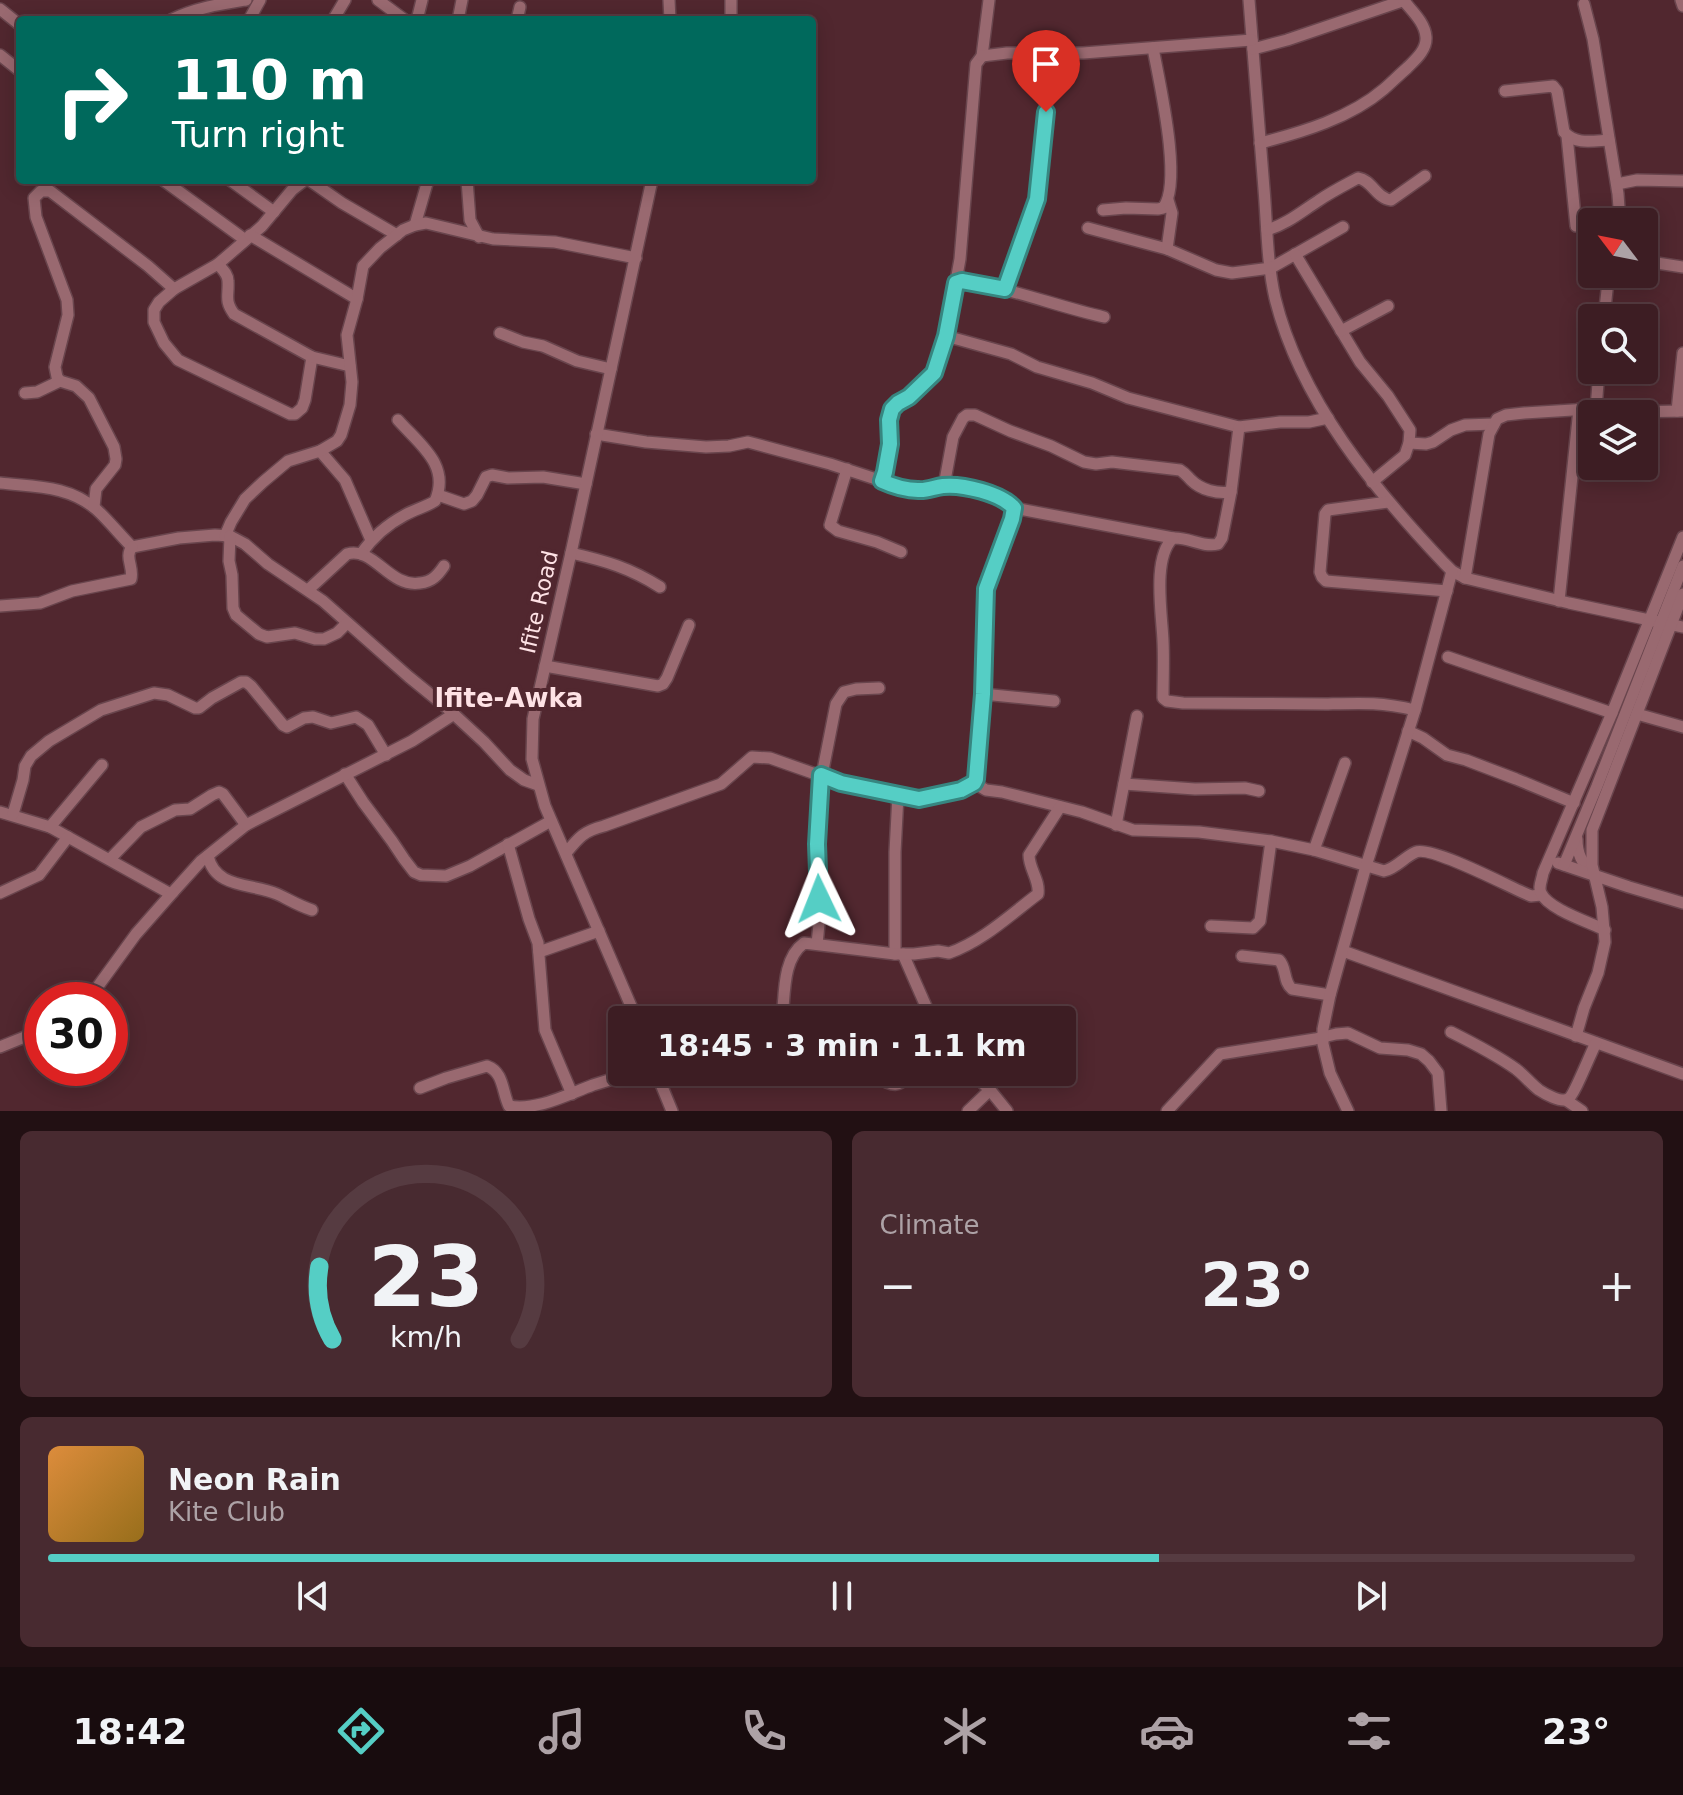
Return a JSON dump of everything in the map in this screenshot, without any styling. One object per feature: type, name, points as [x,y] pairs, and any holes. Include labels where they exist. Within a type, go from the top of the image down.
[{"type":"street","points":[[178,16],[246,0]]},
{"type":"street","points":[[378,0],[400,16]]},
{"type":"street","points":[[882,481],[890,444],[892,409],[934,373],[946,336],[960,259],[976,64],[982,56],[989,0]]},
{"type":"street","points":[[1249,0],[1275,297],[1302,371],[1328,418],[1388,502],[1452,571],[1465,578],[1667,624]]},
{"type":"street","points":[[982,56],[1287,40],[1405,0],[1420,20],[1426,36],[1425,45],[1417,58],[1383,90],[1352,110],[1288,136],[1260,143]]},
{"type":"street","points":[[1681,0],[1683,6]]},
{"type":"street","points":[[1584,4],[1593,39],[1619,208]]},
{"type":"street","points":[[518,16],[520,7]]},
{"type":"street","points":[[0,9],[16,22]]},
{"type":"street","points":[[1153,48],[1170,147],[1168,200],[1172,213],[1167,249]]},
{"type":"street","points":[[1005,289],[1037,199],[1051,52]]},
{"type":"street","points":[[0,55],[16,68]]},
{"type":"street","points":[[1505,91],[1556,88],[1567,136],[1576,226]]},
{"type":"street","points":[[1567,136],[1576,141],[1609,140]]},
{"type":"street","points":[[1267,230],[1280,226],[1358,178],[1367,181],[1382,198],[1391,200],[1425,176]]},
{"type":"street","points":[[1617,184],[1637,180],[1683,181]]},
{"type":"street","points":[[169,184],[247,237],[357,299]]},
{"type":"street","points":[[236,184],[274,212]]},
{"type":"street","points":[[301,184],[292,190],[262,226],[218,264],[174,289],[159,302],[154,310],[154,322],[164,343],[178,360],[295,414],[305,400],[312,357]]},
{"type":"street","points":[[313,184],[397,235]]},
{"type":"street","points":[[415,225],[427,184]]},
{"type":"street","points":[[467,184],[470,220],[479,237]]},
{"type":"street","name":"Ifite Road","points":[[631,1006],[551,821],[538,785],[531,742],[533,719],[651,184]]},
{"type":"street","points":[[94,507],[96,489],[115,465],[114,447],[89,398],[76,386],[57,377],[55,367],[68,315],[67,300],[36,217],[34,198],[41,191],[50,191],[174,289]]},
{"type":"street","points":[[1103,210],[1158,209],[1163,208],[1168,200]]},
{"type":"street","points":[[347,623],[337,633],[324,639],[295,633],[267,637],[259,634],[236,615],[233,608],[227,536],[231,522],[245,499],[263,482],[288,461],[320,451],[341,435],[350,405],[352,382],[347,335],[363,266],[403,230],[426,223],[479,237],[555,242],[636,258]]},
{"type":"street","points":[[1088,228],[1167,249],[1216,270],[1232,273],[1271,268],[1343,227]]},
{"type":"street","points":[[1295,254],[1360,362],[1410,430],[1405,455],[1372,482]]},
{"type":"street","points":[[1658,263],[1683,267]]},
{"type":"street","points":[[218,264],[226,273],[228,305],[234,314],[312,357],[350,366]]},
{"type":"street","points":[[956,283],[962,281],[1005,289],[1104,317]]},
{"type":"street","points":[[1341,331],[1388,306]]},
{"type":"street","points":[[500,333],[543,346],[577,361],[611,369]]},
{"type":"street","points":[[946,336],[1011,354],[1037,367],[1092,383],[1128,398],[1239,427],[1328,418]]},
{"type":"street","points":[[1658,411],[1680,411],[1683,353]]},
{"type":"street","points":[[25,393],[37,392],[60,381]]},
{"type":"street","points":[[1465,578],[1489,434],[1497,419],[1506,415],[1578,409]]},
{"type":"street","points":[[944,486],[953,437],[963,418],[975,415],[1084,462],[1180,470],[1201,487],[1223,494],[1231,492]]},
{"type":"street","points":[[1559,601],[1578,419]]},
{"type":"street","points":[[361,554],[371,540],[402,516],[435,501],[438,495],[441,483],[436,466],[429,453],[398,420]]},
{"type":"street","points":[[1409,443],[1433,442],[1465,425],[1494,424]]},
{"type":"street","points":[[596,434],[706,447],[748,442],[847,469],[895,487],[917,490],[944,486],[990,494],[1009,502],[1014,508],[1173,538],[1182,537],[1211,545],[1218,544],[1222,538],[1239,427]]},
{"type":"street","points":[[320,451],[345,480],[371,540]]},
{"type":"street","points":[[847,469],[830,525],[838,531],[901,552]]},
{"type":"street","points":[[438,495],[464,504],[472,501],[486,477],[492,475],[543,477],[586,484]]},
{"type":"street","points":[[0,483],[52,488],[69,493],[94,507],[132,547]]},
{"type":"street","points":[[1388,502],[1328,510],[1325,514],[1322,577],[1326,581],[1447,591]]},
{"type":"street","points":[[566,853],[590,830],[721,784],[752,757],[770,758],[841,783],[919,799],[961,790],[974,783],[978,768],[983,694],[986,589],[1014,508]]},
{"type":"street","points":[[132,547],[179,538],[227,536],[245,544],[268,564],[308,590],[454,714],[510,770],[538,785]]},
{"type":"street","points":[[1564,865],[1667,624],[1683,537]]},
{"type":"street","points":[[1173,538],[1164,552],[1161,569],[1163,698],[1167,701],[1362,702],[1415,710]]},
{"type":"street","points":[[0,606],[40,603],[72,591],[131,579],[133,575],[128,556],[132,547]]},
{"type":"street","points":[[571,553],[625,568],[660,587]]},
{"type":"street","points":[[308,590],[347,554],[361,554],[405,583],[431,581],[444,566]]},
{"type":"street","points":[[1576,1036],[1598,973],[1605,942],[1602,907],[1592,865],[1592,830],[1637,714],[1683,566]]},
{"type":"street","points":[[1348,1111],[1330,1073],[1323,1029],[1366,866],[1415,710],[1452,571]]},
{"type":"street","points":[[1605,930],[1555,907],[1541,895],[1540,886],[1612,713],[1683,594]]},
{"type":"street","points":[[545,666],[658,686],[667,678],[689,625]]},
{"type":"street","points":[[1448,657],[1612,713]]},
{"type":"street","points":[[13,814],[25,766],[31,756],[49,741],[101,710],[154,693],[168,695],[199,708],[212,698],[246,682],[283,725],[287,727],[313,717],[331,723],[356,717],[368,725],[386,755]]},
{"type":"street","points":[[817,944],[817,844],[821,775],[827,746],[839,699],[844,692],[879,688]]},
{"type":"street","points":[[983,694],[1054,701]]},
{"type":"street","points":[[101,982],[136,934],[173,892],[208,856],[246,825],[386,755],[454,714]]},
{"type":"street","points":[[1637,714],[1683,727]]},
{"type":"street","points":[[1116,825],[1137,716]]},
{"type":"street","points":[[1408,731],[1447,755],[1491,769],[1574,803]]},
{"type":"street","points":[[1314,850],[1345,763]]},
{"type":"street","points":[[50,827],[102,765]]},
{"type":"street","points":[[345,774],[414,872],[429,876],[446,876],[470,866],[551,821]]},
{"type":"street","points":[[974,783],[986,790],[1060,807],[1133,830],[1199,832],[1271,841],[1384,871],[1394,869],[1419,850],[1427,851],[1531,896],[1541,895]]},
{"type":"street","points":[[1124,784],[1259,791]]},
{"type":"street","points":[[110,859],[141,827],[175,810],[190,809],[219,792],[246,825]]},
{"type":"street","points":[[898,795],[895,852],[899,954],[925,1006]]},
{"type":"street","points":[[784,1006],[790,960],[804,943],[899,954],[954,952],[1009,918],[1038,894],[1039,887],[1029,855],[1060,807]]},
{"type":"street","points":[[0,812],[50,827],[161,890],[173,892]]},
{"type":"street","points":[[1577,835],[1579,856],[1595,876]]},
{"type":"street","points":[[0,893],[39,875],[68,837]]},
{"type":"street","points":[[1211,926],[1253,928],[1260,921],[1271,841]]},
{"type":"street","points":[[508,844],[538,943],[545,1030],[572,1094]]},
{"type":"street","points":[[208,856],[210,865],[229,881],[277,894],[312,910]]},
{"type":"street","points":[[1550,860],[1683,903]]},
{"type":"street","points":[[539,952],[599,931]]},
{"type":"street","points":[[1343,951],[1683,1074]]},
{"type":"street","points":[[1242,956],[1279,960],[1288,986],[1292,989],[1330,995]]},
{"type":"street","points":[[1451,1032],[1517,1070],[1539,1090],[1566,1100],[1582,1111]]},
{"type":"street","points":[[1167,1111],[1220,1054],[1348,1033],[1380,1048],[1421,1054],[1438,1073],[1441,1111]]},
{"type":"street","points":[[0,1047],[24,1037]]},
{"type":"street","points":[[1566,1100],[1575,1089],[1596,1043]]},
{"type":"street","points":[[420,1088],[492,1067],[499,1075],[509,1106],[519,1109],[538,1108],[608,1081]]},
{"type":"street","points":[[662,1086],[672,1111]]},
{"type":"street","points":[[986,1086],[1007,1111]]},
{"type":"street","points":[[968,1111],[990,1090]]},
{"type":"district","name":"Ifite-Awka","points":[[509,698]]},
{"type":"route","points":[[819,899],[817,844],[821,775],[841,783],[919,799],[961,790],[976,779],[983,694],[986,589],[1014,508],[1009,502],[976,490],[944,486],[917,490],[895,487],[882,481],[890,444],[892,409],[934,373],[946,336],[956,283],[962,281],[1005,289],[1037,199],[1046,112]]}]
